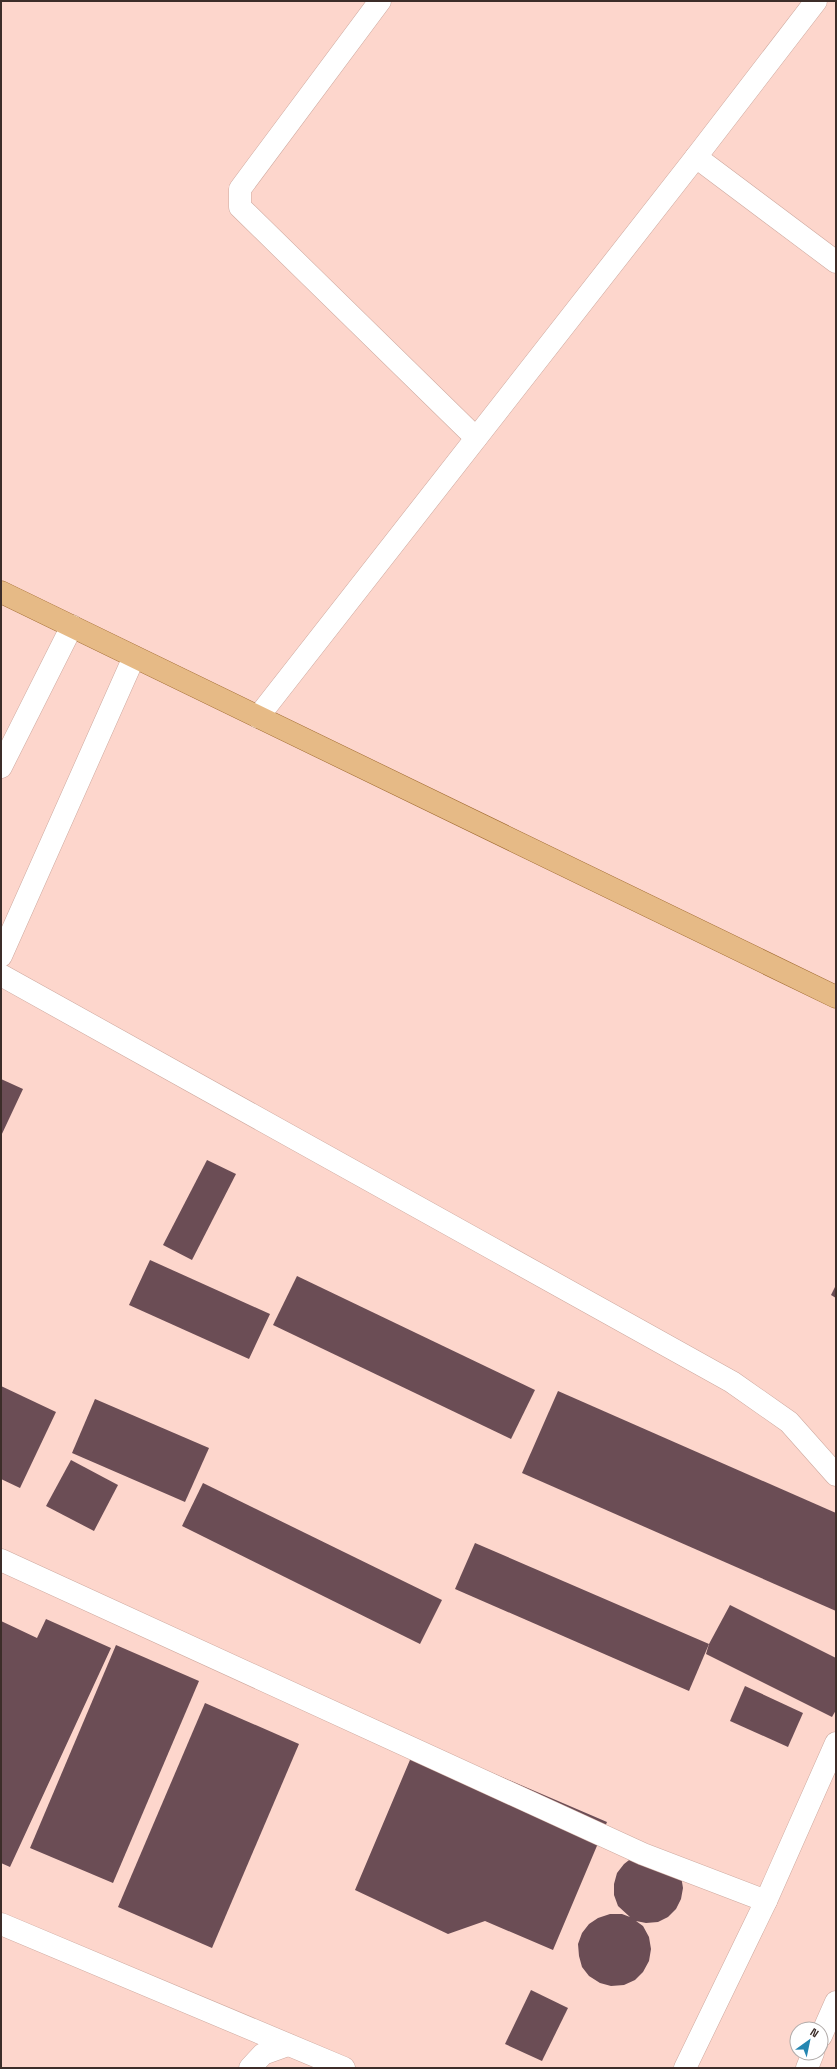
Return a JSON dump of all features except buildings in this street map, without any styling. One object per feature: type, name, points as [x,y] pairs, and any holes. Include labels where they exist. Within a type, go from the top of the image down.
[{"type":"main road","points":[[1,592],[836,997]]},
{"type":"street","points":[[380,1],[240,189],[240,207],[476,438]]},
{"type":"street","points":[[258,716],[696,157],[816,1]]},
{"type":"street","points":[[696,157],[836,262]]},
{"type":"street","points":[[1,767],[72,626]]},
{"type":"street","points":[[1,956],[134,657]]},
{"type":"street","points":[[1,975],[732,1382],[788,1422],[836,1475]]},
{"type":"street","points":[[1,1560],[644,1854],[766,1901]]},
{"type":"street","points":[[686,2068],[766,1901],[836,1743]]},
{"type":"street","points":[[1,1924],[344,2068]]},
{"type":"street","points":[[828,2021],[836,2002]]},
{"type":"street","points":[[250,2068],[263,2054],[288,2045]]}]
